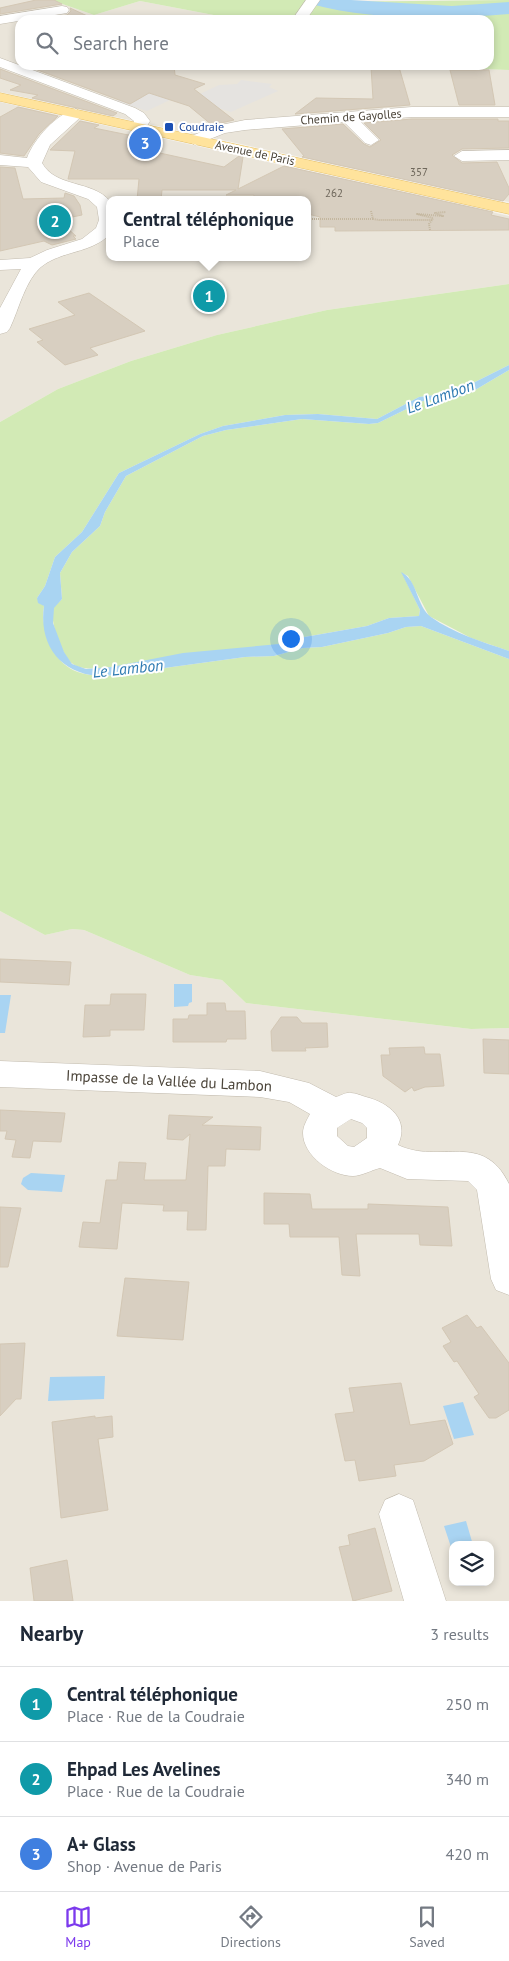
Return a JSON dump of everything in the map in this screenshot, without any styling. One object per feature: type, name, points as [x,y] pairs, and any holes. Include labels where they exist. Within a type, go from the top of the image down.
[{"type":"main road","name":"Avenue de Paris","points":[[0,98],[509,209]]},
{"type":"street","points":[[43,0],[71,15]]},
{"type":"street","points":[[302,15],[312,0]]},
{"type":"street","points":[[31,15],[62,10]]},
{"type":"street","points":[[0,20],[15,18]]},
{"type":"street","points":[[0,62],[15,67]]},
{"type":"street","points":[[22,70],[130,111],[139,116],[142,121],[139,128]]},
{"type":"street","points":[[41,77],[47,70]]},
{"type":"street","name":"Chemin de Gayolles","points":[[195,140],[210,133],[233,127],[347,116],[422,112],[509,112]]},
{"type":"street","points":[[76,114],[54,131],[38,152],[34,163],[38,172],[49,180],[84,191],[100,200],[106,208]]},
{"type":"street","points":[[347,116],[371,140]]},
{"type":"street","points":[[462,156],[509,155]]},
{"type":"street","points":[[0,160],[34,163]]},
{"type":"street","points":[[0,328],[24,278],[34,264],[51,255],[77,247],[97,236],[106,223]]},
{"type":"street","points":[[0,265],[34,264]]},
{"type":"street","name":"Impasse de la Vallée du Lambon","points":[[0,1074],[267,1085],[302,1092],[318,1100],[331,1112]]},
{"type":"street","points":[[350,1106],[361,1107],[379,1118],[386,1134],[378,1151],[371,1156],[353,1160],[334,1155],[322,1142],[321,1125],[331,1112],[350,1106]]},
{"type":"street","points":[[378,1151],[407,1165],[474,1167],[484,1172],[491,1180],[494,1190],[509,1280]]},
{"type":"street","points":[[399,1514],[425,1601]]},
{"type":"path","points":[[371,211],[373,219]]},
{"type":"path","points":[[432,220],[433,218],[417,214],[444,216],[435,213],[451,211]]},
{"type":"path","points":[[311,219],[432,220]]},
{"type":"path","points":[[430,230],[429,224],[432,220]]},
{"type":"shaded area","points":[[0,0],[51,0],[94,15],[15,15],[15,70],[509,70],[509,202],[0,92]]},
{"type":"shaded area","points":[[140,1],[214,15],[94,15]]},
{"type":"shaded area","points":[[241,80],[272,84],[269,87],[278,91],[231,112],[189,99],[219,85],[237,84]]},
{"type":"shaded area","points":[[144,87],[176,97],[147,111],[115,101]]},
{"type":"shaded area","points":[[0,102],[509,216],[509,284],[327,310],[217,335],[131,361],[58,389],[0,422]]},
{"type":"shaded area","points":[[0,911],[45,935],[72,929],[84,930],[190,975],[222,980],[246,1003],[471,1029],[509,1028],[509,1601],[0,1601]]},
{"type":"green space","points":[[51,0],[314,0],[317,2],[509,0],[509,70],[494,69],[494,15],[214,15],[140,1],[94,15]]},
{"type":"green space","points":[[509,284],[509,365],[465,387],[444,394],[419,397],[377,419],[318,414],[285,415],[223,426],[200,434],[119,473],[82,532],[55,557],[45,586],[37,598],[44,606],[45,627],[53,650],[58,657],[64,664],[78,672],[96,676],[245,657],[274,656],[303,648],[322,647],[388,633],[406,627],[421,626],[509,659],[509,1028],[471,1029],[246,1003],[222,980],[190,975],[84,930],[72,929],[45,935],[0,911],[0,422],[58,389],[131,361],[217,335],[327,310]]},
{"type":"green space","points":[[509,370],[509,651],[471,638],[429,616],[408,576],[402,573],[420,610],[419,616],[389,618],[367,626],[299,638],[290,643],[111,667],[81,668],[73,664],[65,654],[57,637],[53,620],[54,607],[62,599],[60,573],[72,552],[100,526],[105,512],[126,476],[203,436],[226,430],[302,419],[378,423],[423,401],[470,393]]},
{"type":"water","points":[[314,0],[340,5],[447,11],[509,9],[448,13],[335,7]]},
{"type":"water","points":[[509,365],[509,370],[470,393],[455,398],[423,401],[378,423],[302,419],[226,430],[203,436],[126,476],[105,512],[100,526],[72,552],[60,573],[62,599],[54,608],[53,623],[64,652],[72,664],[86,669],[111,667],[183,653],[290,643],[299,638],[367,626],[389,618],[419,616],[420,610],[401,572],[411,581],[422,606],[431,617],[458,632],[509,651],[509,659],[421,626],[406,627],[388,633],[322,647],[303,648],[274,656],[245,657],[106,676],[91,675],[66,665],[50,647],[45,635],[43,621],[44,606],[38,603],[37,598],[45,586],[55,557],[82,532],[119,473],[200,434],[223,426],[285,415],[318,414],[377,419],[419,397],[444,394],[465,387]]},
{"type":"water","points":[[174,984],[192,984],[192,1002],[188,1006],[174,1007]]},
{"type":"water","points":[[0,995],[11,995],[5,1033],[0,1033]]},
{"type":"water","points":[[31,1173],[65,1175],[62,1192],[28,1190],[21,1184],[23,1178]]},
{"type":"water","points":[[105,1376],[104,1399],[48,1401],[50,1377]]},
{"type":"water","points":[[463,1402],[474,1435],[454,1439],[443,1406]]},
{"type":"water","points":[[466,1521],[472,1541],[449,1541],[444,1526]]},
{"type":"building","points":[[36,0],[54,0],[62,4],[0,14],[0,8]]},
{"type":"building","points":[[70,8],[85,15],[67,15],[71,11]]},
{"type":"building","points":[[0,69],[117,113],[113,116],[32,98],[38,95],[10,90],[21,85],[0,78]]},
{"type":"building","points":[[38,70],[174,70],[175,75],[205,84],[194,89],[234,120],[212,125],[189,106],[149,93],[130,104]]},
{"type":"building","points":[[371,70],[400,70],[410,105],[295,114],[316,98],[373,99]]},
{"type":"building","points":[[450,70],[489,70],[495,105],[459,105]]},
{"type":"building","points":[[18,107],[58,116],[39,134],[24,156],[0,153],[0,117]]},
{"type":"building","points":[[412,119],[498,119],[498,121],[509,121],[509,148],[462,149],[452,155],[462,163],[497,162],[509,188],[509,194],[503,201],[302,157],[304,156],[282,129],[343,124],[364,144],[370,147],[381,140],[364,123]]},
{"type":"building","points":[[80,121],[99,125],[94,128],[158,141],[146,150],[224,167],[239,156],[243,157],[238,189],[284,166],[493,212],[491,215],[509,219],[509,230],[335,231],[335,227],[320,227],[320,217],[311,215],[311,196],[226,195],[236,190],[162,190],[161,196],[137,196],[139,179],[68,179],[75,151],[50,150]]},
{"type":"building","points":[[0,167],[15,168],[23,199],[64,198],[65,193],[74,196],[80,205],[82,215],[58,220],[76,236],[73,236],[76,239],[52,245],[44,241],[0,251]]},
{"type":"building","points":[[89,293],[145,331],[90,348],[98,355],[65,365],[37,342],[43,340],[29,329],[75,315],[58,302]]},
{"type":"building","points":[[0,959],[71,962],[69,985],[0,982]]},
{"type":"building","points":[[111,994],[146,994],[144,1030],[110,1030],[110,1036],[83,1037],[85,1005],[110,1005]]},
{"type":"building","points":[[207,1003],[225,1003],[226,1011],[245,1011],[246,1039],[227,1039],[226,1042],[173,1042],[173,1019],[188,1019],[189,1015],[207,1015]]},
{"type":"building","points":[[281,1017],[297,1017],[302,1023],[327,1023],[328,1047],[305,1048],[306,1051],[272,1051],[271,1031]]},
{"type":"building","points":[[483,1039],[509,1040],[509,1074],[484,1073]]},
{"type":"building","points":[[424,1047],[425,1054],[440,1054],[444,1086],[425,1087],[414,1091],[412,1087],[405,1092],[383,1076],[381,1055],[390,1055],[389,1048]]},
{"type":"building","points":[[0,1110],[65,1113],[61,1142],[33,1141],[30,1158],[12,1157],[16,1140],[5,1139],[7,1131],[0,1131]]},
{"type":"building","points":[[169,1115],[213,1117],[202,1125],[261,1127],[260,1150],[226,1149],[225,1166],[208,1166],[206,1230],[187,1230],[188,1211],[163,1211],[164,1205],[122,1203],[117,1249],[79,1247],[83,1222],[100,1223],[106,1180],[117,1180],[119,1162],[146,1163],[144,1180],[186,1180],[190,1134],[183,1140],[167,1139]]},
{"type":"building","points":[[264,1193],[310,1194],[312,1209],[368,1209],[368,1204],[448,1207],[452,1246],[420,1245],[419,1234],[356,1234],[360,1276],[342,1275],[339,1237],[290,1237],[289,1224],[264,1224]]},
{"type":"building","points":[[0,1207],[21,1208],[8,1267],[0,1267]]},
{"type":"building","points":[[125,1278],[189,1282],[183,1340],[117,1336]]},
{"type":"building","points":[[467,1315],[477,1328],[481,1326],[509,1363],[509,1410],[496,1418],[489,1418],[474,1397],[479,1394],[457,1361],[454,1362],[443,1346],[451,1342],[442,1328]]},
{"type":"building","points":[[25,1343],[21,1399],[16,1399],[0,1416],[0,1344]]},
{"type":"building","points":[[401,1383],[410,1425],[445,1420],[453,1444],[424,1461],[394,1465],[396,1476],[359,1481],[355,1460],[345,1461],[335,1414],[354,1412],[349,1388]]},
{"type":"building","points":[[95,1416],[95,1418],[112,1416],[113,1437],[98,1439],[108,1510],[61,1518],[52,1422]]},
{"type":"building","points":[[375,1528],[392,1591],[353,1601],[339,1547],[350,1545],[348,1535]]},
{"type":"building","points":[[67,1560],[73,1601],[34,1601],[30,1568]]},
{"type":"waterway","name":"Le Lambon","points":[[318,0],[337,5],[424,11],[452,12],[509,8]]},
{"type":"place","name":"Coudraie","points":[[169,127]]},
{"type":"place","name":"A+ Glass","points":[[145,143]]},
{"type":"place","name":"Ehpad Les Avelines","points":[[55,221]]},
{"type":"place","name":"Central téléphonique","points":[[209,296]]}]
